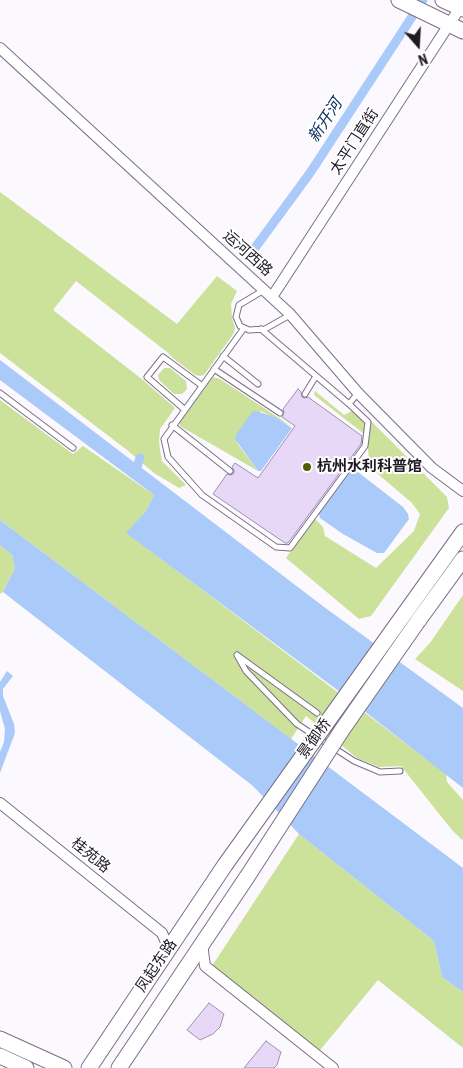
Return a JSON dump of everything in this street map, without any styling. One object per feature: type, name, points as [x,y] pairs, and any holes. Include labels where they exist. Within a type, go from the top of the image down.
[{"type":"main road","points":[[399,0],[457,27]]},
{"type":"main road","points":[[444,0],[462,7]]},
{"type":"main road","points":[[411,617],[463,532]]},
{"type":"main road","points":[[411,617],[463,559]]},
{"type":"main road","name":"景御桥","points":[[225,865],[411,617]]},
{"type":"main road","name":"景御桥","points":[[247,877],[342,730],[411,617]]},
{"type":"main road","name":"凤起东路","points":[[89,1068],[225,865]]},
{"type":"main road","name":"凤起东路","points":[[119,1068],[247,877]]},
{"type":"main road","points":[[0,1039],[64,1068]]},
{"type":"main road","points":[[0,1056],[26,1068]]},
{"type":"street","name":"太平门直街","points":[[268,294],[457,27],[462,7]]},
{"type":"street","name":"运河西路","points":[[0,48],[290,314],[358,393],[432,468],[463,491]]},
{"type":"street","name":"桂苑路","points":[[2,805],[162,933],[169,950]]},
{"type":"street","points":[[162,933],[183,928]]},
{"type":"street","points":[[202,944],[205,966],[333,1068]]},
{"type":"street","points":[[186,969],[205,966]]},
{"type":"lane","points":[[268,294],[240,305],[236,317],[240,326],[249,330],[261,330],[290,314]]},
{"type":"lane","points":[[244,328],[172,425],[164,439],[168,457],[202,495],[276,547],[290,548],[365,446],[368,422],[261,330]]},
{"type":"lane","points":[[223,356],[258,384]]},
{"type":"lane","points":[[184,409],[147,377],[163,357],[201,386]]},
{"type":"lane","points":[[214,369],[280,413]]},
{"type":"lane","points":[[305,394],[316,376]]},
{"type":"lane","points":[[0,393],[73,448]]},
{"type":"lane","points":[[348,404],[358,393]]},
{"type":"lane","points":[[172,425],[230,471]]},
{"type":"lane","points":[[317,713],[237,655],[246,671],[297,724],[354,761],[380,772],[400,771]]},
{"type":"green space","points":[[0,192],[177,324],[217,276],[237,291],[231,304],[235,328],[234,333],[204,375],[200,376],[195,375],[76,281],[53,310],[143,380],[175,408],[160,429],[160,450],[162,461],[186,485],[179,488],[154,473],[127,450],[0,353]]},
{"type":"green space","points":[[164,368],[170,368],[186,381],[187,389],[182,394],[174,394],[159,380],[158,375]]},
{"type":"green space","points":[[213,377],[220,379],[291,426],[261,411],[237,443],[258,471],[180,426],[180,422]]},
{"type":"green space","points":[[315,391],[344,415],[358,408],[447,497],[449,508],[371,616],[359,619],[286,558],[312,520],[315,519],[323,527],[325,536],[376,568],[414,531],[420,514],[412,503],[372,467],[367,440],[363,433],[314,395]]},
{"type":"green space","points":[[0,400],[73,454],[83,446],[154,495],[146,511],[127,533],[446,774],[447,782],[463,800],[463,839],[452,830],[401,766],[379,767],[357,758],[306,716],[291,739],[0,520]]},
{"type":"green space","points":[[0,545],[12,555],[15,568],[3,592],[0,594]]},
{"type":"green space","points":[[463,595],[463,691],[415,659],[430,643]]},
{"type":"green space","points":[[299,834],[434,941],[442,977],[463,992],[463,1048],[378,980],[316,1055],[208,972]]},
{"type":"water","points":[[0,360],[324,607],[463,708],[463,788],[336,689],[126,533],[146,511],[154,495],[0,380]]},
{"type":"water","points":[[256,411],[275,417],[292,428],[261,471],[258,471],[235,439],[252,412]]},
{"type":"water","points":[[354,469],[403,507],[408,514],[409,519],[384,553],[377,553],[343,534],[320,518],[320,510],[350,470]]},
{"type":"water","points":[[0,520],[463,868],[463,992],[442,977],[434,941],[299,834],[253,786],[3,592],[15,568],[12,555],[0,545]]},
{"type":"water","points":[[7,671],[13,676],[3,689],[3,696],[14,724],[15,733],[0,773],[0,752],[4,742],[5,729],[0,711],[0,682]]},
{"type":"building","name":"杭州水利科普馆","points":[[298,389],[302,397],[308,397],[362,436],[361,444],[288,543],[285,543],[213,494],[227,474],[231,475],[234,473],[232,467],[235,463],[258,478],[295,426],[282,417],[283,409]]},
{"type":"building","points":[[209,1003],[224,1014],[220,1027],[213,1034],[200,1040],[187,1030]]},
{"type":"building","points":[[266,1041],[281,1052],[277,1065],[274,1068],[244,1068]]},
{"type":"waterway","name":"新开河","points":[[249,256],[310,173],[423,0]]},
{"type":"waterway","name":"新开河","points":[[136,470],[140,458]]},
{"type":"place","name":"杭州水利科普馆","points":[[307,467]]}]
